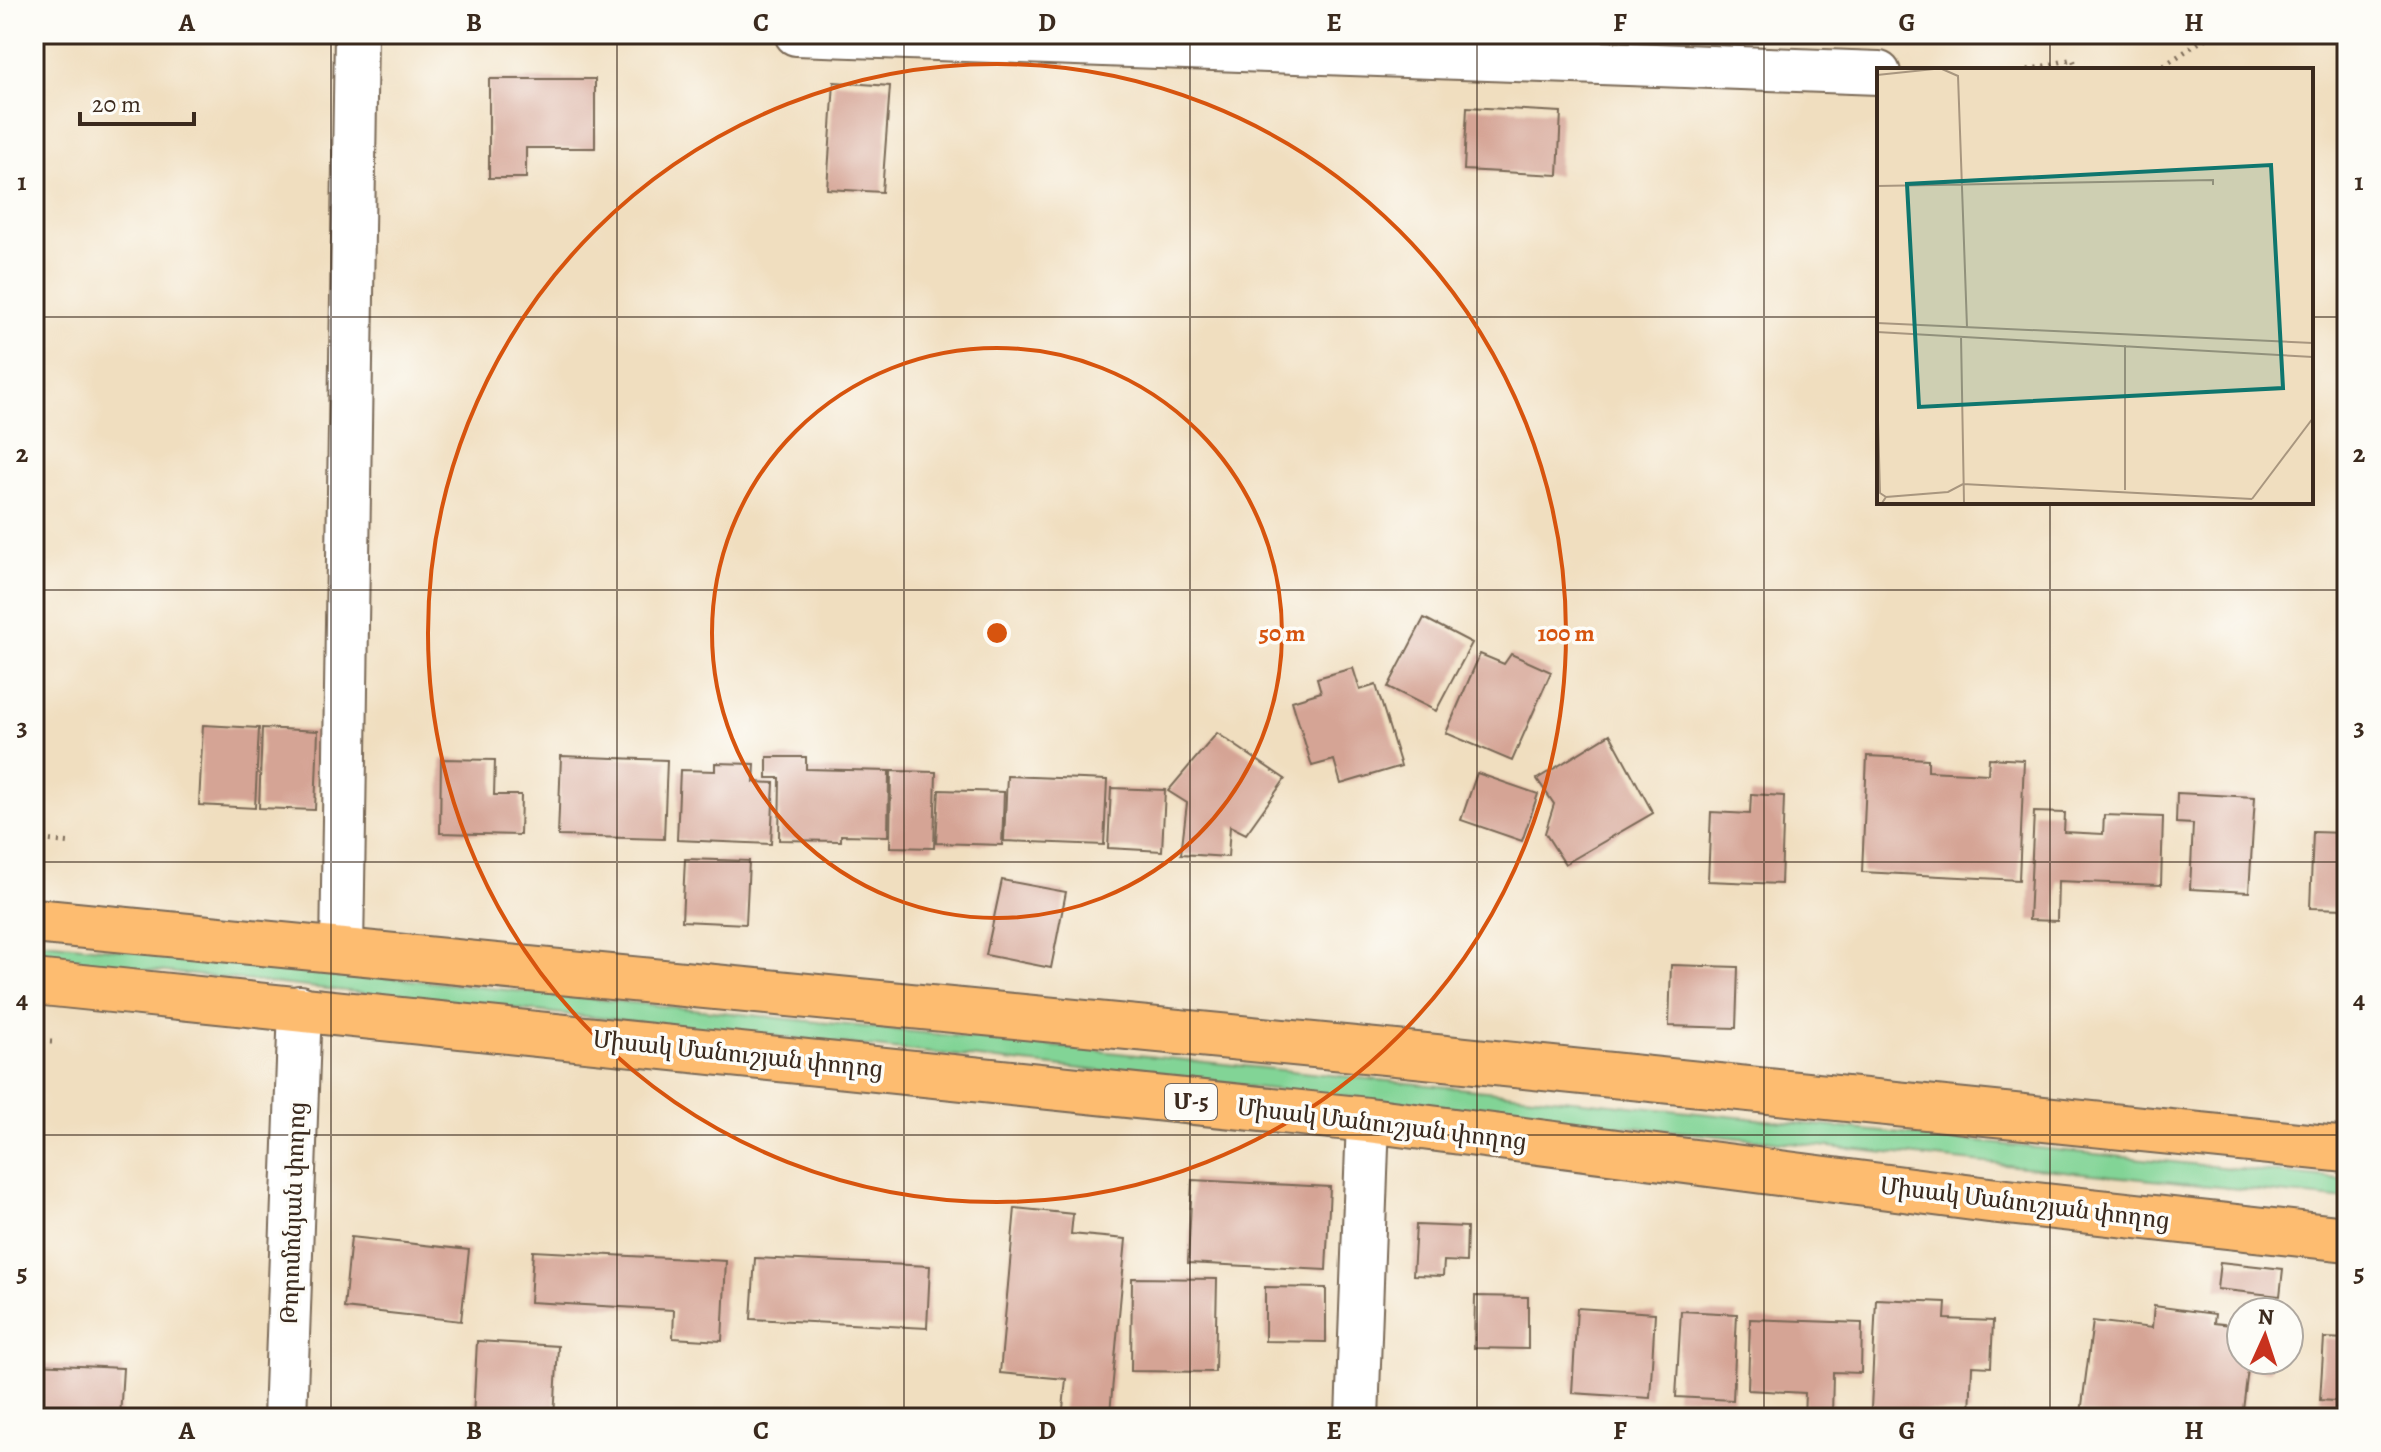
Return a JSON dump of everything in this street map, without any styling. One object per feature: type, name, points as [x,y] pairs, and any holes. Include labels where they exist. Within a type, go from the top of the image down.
[{"type":"highway","points":[[34,921],[1390,1052],[2347,1150]]},
{"type":"highway","name":"Միսակ Մանուշյան փողոց","points":[[34,982],[300,1007],[1368,1120],[1973,1198],[2347,1239]]},
{"type":"street","points":[[342,951],[356,34]]},
{"type":"street","points":[[796,34],[1877,73]]},
{"type":"street","name":"Թորոմոնյան փողոց","points":[[285,1418],[300,1007]]},
{"type":"street","points":[[1357,1418],[1368,1120]]},
{"type":"path","points":[[2160,68],[2212,34]]},
{"type":"path","points":[[2036,68],[2073,59],[2076,68]]},
{"type":"path","points":[[34,839],[73,843]]},
{"type":"path","points":[[34,1041],[52,1042]]},
{"type":"green space","points":[[34,941],[2347,1180],[2347,1200],[34,958]]},
{"type":"building","points":[[489,79],[595,79],[595,148],[526,148],[526,178],[489,178]]},
{"type":"building","points":[[834,82],[890,86],[882,192],[827,189]]},
{"type":"building","points":[[1467,107],[1561,112],[1558,175],[1464,170]]},
{"type":"building","points":[[1424,618],[1472,643],[1436,711],[1388,687]]},
{"type":"building","points":[[1480,654],[1504,664],[1511,654],[1551,672],[1512,761],[1446,733]]},
{"type":"building","points":[[1353,668],[1360,690],[1376,685],[1401,766],[1341,784],[1334,760],[1312,766],[1292,701],[1321,692],[1317,678]]},
{"type":"building","points":[[203,725],[259,728],[255,808],[199,805]]},
{"type":"building","points":[[262,728],[318,731],[315,810],[259,808]]},
{"type":"building","points":[[1217,733],[1285,779],[1246,834],[1230,826],[1228,857],[1181,854],[1187,803],[1168,791]]},
{"type":"building","points":[[1610,734],[1653,813],[1565,864],[1545,833],[1554,804],[1537,779]]},
{"type":"building","points":[[561,756],[667,760],[664,839],[558,836]]},
{"type":"building","points":[[1867,756],[1928,759],[1928,771],[1988,774],[1989,758],[2024,760],[2019,880],[1862,872]]},
{"type":"building","points":[[767,757],[806,757],[806,769],[889,771],[888,836],[841,835],[841,841],[779,840],[780,778],[767,778]]},
{"type":"building","points":[[441,759],[495,760],[494,795],[521,795],[520,835],[440,833]]},
{"type":"building","points":[[715,763],[755,764],[754,782],[774,783],[771,844],[677,840],[680,770],[715,771]]},
{"type":"building","points":[[891,771],[936,772],[934,848],[890,847]]},
{"type":"building","points":[[1477,773],[1538,794],[1522,841],[1461,820]]},
{"type":"building","points":[[1007,776],[1107,780],[1104,845],[1004,841]]},
{"type":"building","points":[[1111,788],[1165,790],[1162,851],[1108,848]]},
{"type":"building","points":[[939,790],[1004,792],[1002,845],[936,843]]},
{"type":"building","points":[[2177,793],[2255,797],[2249,892],[2190,889],[2193,824],[2176,823]]},
{"type":"building","points":[[1751,794],[1784,796],[1781,884],[1708,881],[1711,812],[1750,814]]},
{"type":"building","points":[[2034,812],[2065,813],[2064,832],[2103,834],[2104,815],[2163,817],[2161,885],[2058,881],[2057,921],[2029,920]]},
{"type":"building","points":[[2313,832],[2343,833],[2347,838],[2347,909],[2310,908]]},
{"type":"building","points":[[685,859],[749,861],[746,924],[682,921]]},
{"type":"building","points":[[1002,880],[1066,892],[1051,968],[986,955]]},
{"type":"building","points":[[1671,965],[1738,967],[1736,1028],[1669,1026]]},
{"type":"building","points":[[1192,1180],[1330,1187],[1326,1270],[1188,1263]]},
{"type":"building","points":[[1015,1208],[1073,1214],[1071,1234],[1126,1239],[1110,1413],[1063,1409],[1066,1379],[1000,1373]]},
{"type":"building","points":[[1416,1225],[1467,1227],[1466,1262],[1444,1261],[1443,1276],[1413,1275]]},
{"type":"building","points":[[351,1237],[469,1250],[461,1321],[344,1308]]},
{"type":"building","points":[[533,1251],[726,1261],[722,1341],[673,1338],[674,1310],[530,1302]]},
{"type":"building","points":[[755,1258],[930,1266],[927,1328],[751,1319]]},
{"type":"building","points":[[2220,1262],[2283,1269],[2280,1296],[2217,1289]]},
{"type":"building","points":[[1132,1278],[1217,1279],[1215,1372],[1131,1371]]},
{"type":"building","points":[[1265,1287],[1326,1288],[1326,1342],[1265,1341]]},
{"type":"building","points":[[1475,1296],[1528,1297],[1528,1349],[1474,1348]]},
{"type":"building","points":[[1876,1299],[1946,1302],[1945,1319],[1993,1321],[1991,1367],[1972,1366],[1970,1413],[1871,1409]]},
{"type":"building","points":[[2154,1306],[2215,1314],[2214,1323],[2225,1324],[2225,1376],[2247,1376],[2242,1418],[2120,1418],[2081,1413],[2093,1321],[2152,1328]]},
{"type":"building","points":[[1577,1308],[1655,1313],[1650,1398],[1572,1393]]},
{"type":"building","points":[[1681,1311],[1737,1314],[1733,1400],[1676,1397]]},
{"type":"building","points":[[1750,1319],[1862,1323],[1861,1373],[1833,1372],[1832,1418],[1804,1418],[1805,1393],[1748,1390]]},
{"type":"building","points":[[2324,1338],[2347,1339],[2347,1402],[2320,1400]]},
{"type":"building","points":[[477,1341],[558,1346],[554,1418],[473,1418]]},
{"type":"building","points":[[35,1364],[123,1368],[120,1418],[34,1418]]}]
